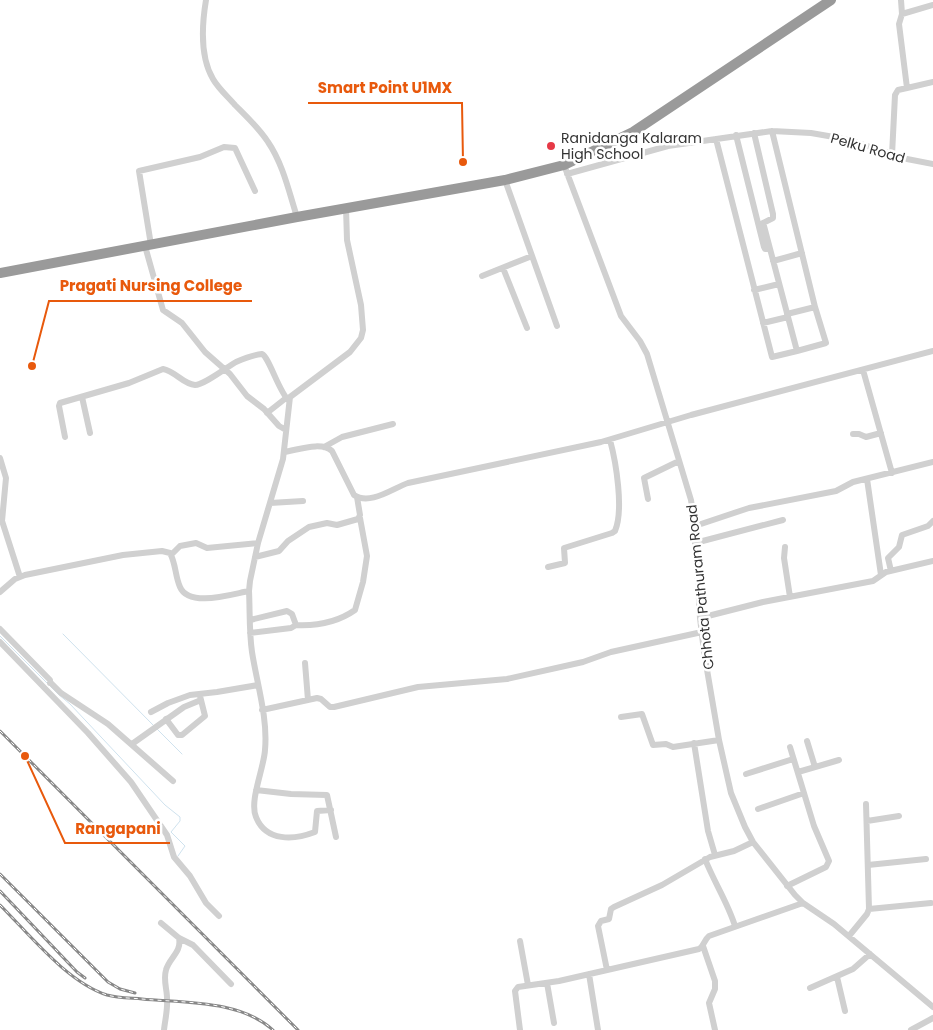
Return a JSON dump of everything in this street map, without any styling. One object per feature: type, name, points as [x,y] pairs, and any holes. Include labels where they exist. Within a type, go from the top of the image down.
[{"type":"highway","points":[[0,273],[566,169],[633,132],[831,0]]},
{"type":"street","points":[[206,0],[204,32],[207,64],[213,79],[226,96],[257,128],[274,152],[297,217]]},
{"type":"street","points":[[901,0],[902,14],[899,24],[907,88]]},
{"type":"street","points":[[902,14],[933,5]]},
{"type":"street","points":[[892,155],[895,95],[898,90],[933,82]]},
{"type":"street","points":[[716,138],[771,356],[826,343],[815,307],[772,131]]},
{"type":"street","name":"Pelku Road","points":[[566,169],[668,146],[772,131],[811,133],[834,137],[852,141],[892,155],[933,164]]},
{"type":"street","points":[[754,133],[773,214],[773,218],[764,223],[797,351]]},
{"type":"street","points":[[736,135],[764,247],[765,249],[770,249]]},
{"type":"street","points":[[254,191],[235,148],[224,148],[200,158],[139,171],[148,245],[163,310],[182,323],[205,352],[224,369],[247,396],[279,426],[286,430]]},
{"type":"street","name":"Chhota Pathuram Road","points":[[566,169],[621,316],[640,341],[646,354],[691,500],[695,526],[700,618],[719,740],[731,793],[745,827],[753,842],[787,886],[803,903],[849,936],[933,1008]]},
{"type":"street","points":[[504,180],[557,326]]},
{"type":"street","points":[[267,413],[350,352],[361,338],[363,330],[362,313],[347,240],[346,208]]},
{"type":"street","points":[[773,261],[802,253]]},
{"type":"street","points":[[482,276],[532,256]]},
{"type":"street","points":[[503,268],[526,328]]},
{"type":"street","points":[[754,290],[779,284]]},
{"type":"street","points":[[763,324],[815,307]]},
{"type":"street","points":[[357,497],[378,496],[408,483],[610,440],[667,422],[933,351]]},
{"type":"street","points":[[65,437],[60,403],[141,379],[163,369],[195,385],[204,382],[247,357],[265,355],[269,366],[288,399],[284,452],[258,543],[249,591],[250,632],[266,749],[264,764],[256,790],[255,811],[256,817],[265,831],[275,836],[287,837],[315,832],[317,811],[331,810]]},
{"type":"street","points":[[863,370],[892,473]]},
{"type":"street","points":[[82,397],[90,433]]},
{"type":"street","points":[[284,452],[324,447],[342,437],[393,424]]},
{"type":"street","points":[[853,434],[866,437],[881,433]]},
{"type":"street","points":[[548,567],[565,562],[564,548],[615,531],[618,502],[615,459],[610,440]]},
{"type":"street","points":[[250,632],[291,628],[296,624],[331,622],[356,609],[368,556],[357,497],[332,451],[324,447]]},
{"type":"street","points":[[0,458],[6,478],[1,526],[20,577]]},
{"type":"street","points":[[648,499],[644,478],[678,461]]},
{"type":"street","points":[[695,526],[749,508],[836,492],[848,484],[933,462]]},
{"type":"street","points":[[867,479],[881,575]]},
{"type":"street","points":[[270,503],[303,501]]},
{"type":"street","points":[[255,557],[279,551],[309,527],[327,523],[334,526],[360,518]]},
{"type":"street","points":[[695,544],[783,520]]},
{"type":"street","points":[[891,571],[888,558],[897,550],[902,535],[928,526],[933,521]]},
{"type":"street","points":[[171,555],[180,546],[196,544],[207,548],[258,543]]},
{"type":"street","points":[[785,547],[784,558],[790,597]]},
{"type":"street","points":[[0,592],[20,577],[123,555],[162,551],[166,551],[171,555],[180,587],[192,597],[200,599],[249,591]]},
{"type":"street","points":[[700,618],[790,597],[873,581],[891,571],[933,561]]},
{"type":"street","points":[[250,620],[287,611],[292,614],[296,624]]},
{"type":"street","points":[[0,629],[131,782],[167,834],[174,857],[190,876],[206,903],[219,916]]},
{"type":"street","points":[[262,710],[321,699],[328,706],[334,707],[418,687],[501,680],[583,662],[611,652],[702,632]]},
{"type":"street","points":[[0,642],[48,684],[108,724],[173,782]]},
{"type":"street","points":[[305,663],[308,700]]},
{"type":"street","points":[[132,744],[200,697],[258,685]]},
{"type":"street","points":[[151,712],[190,695],[200,697]]},
{"type":"street","points":[[166,719],[178,735],[182,735],[204,718],[205,714],[200,697]]},
{"type":"street","points":[[621,718],[642,714],[653,744],[666,744],[673,747],[719,740]]},
{"type":"street","points":[[806,741],[815,767]]},
{"type":"street","points":[[694,743],[708,831],[715,855]]},
{"type":"street","points":[[787,886],[826,867],[828,864],[828,859],[814,826],[790,747]]},
{"type":"street","points":[[746,774],[794,759]]},
{"type":"street","points":[[798,772],[839,760]]},
{"type":"street","points":[[256,790],[291,794],[327,795],[336,837]]},
{"type":"street","points":[[758,809],[804,793]]},
{"type":"street","points":[[849,936],[869,909],[866,804]]},
{"type":"street","points":[[867,821],[899,816]]},
{"type":"street","points":[[607,970],[598,926],[601,921],[609,919],[611,909],[662,885],[705,859],[734,851],[753,842]]},
{"type":"street","points":[[705,859],[735,926]]},
{"type":"street","points":[[868,865],[926,859]]},
{"type":"street","points":[[520,1030],[515,991],[518,987],[547,983],[699,949],[709,936],[803,903]]},
{"type":"street","points":[[869,909],[931,903]]},
{"type":"street","points":[[161,923],[179,938],[192,945],[231,984]]},
{"type":"street","points":[[164,1030],[168,1001],[165,983],[166,971],[179,947],[179,938]]},
{"type":"street","points":[[520,941],[528,985]]},
{"type":"street","points":[[703,946],[715,980],[715,989],[709,1003],[716,1030]]},
{"type":"street","points":[[810,988],[858,966],[870,954]]},
{"type":"street","points":[[589,974],[598,1030]]},
{"type":"street","points":[[837,977],[845,1011]]},
{"type":"street","points":[[547,983],[554,1023]]},
{"type":"street","points":[[911,1030],[933,1018]]},
{"type":"waterway","points":[[63,634],[154,726]]},
{"type":"waterway","points":[[0,636],[70,704],[165,805],[180,817],[180,821],[171,832],[185,846],[178,856]]},
{"type":"waterway","points":[[156,728],[182,754]]},
{"type":"railway","points":[[0,731],[298,1030]]},
{"type":"railway","points":[[0,874],[108,982],[120,989],[135,993]]},
{"type":"railway","points":[[0,891],[77,972],[85,978]]},
{"type":"railway","points":[[0,905],[63,969],[92,989],[116,997],[193,1003],[228,1008],[260,1020],[273,1030]]},
{"type":"place","name":"Ranidanga Kalaram High School","points":[[551,146]]},
{"type":"place","name":"Smart Point U1MX","points":[[463,162]]},
{"type":"place","name":"Pragati Nursing College","points":[[32,366]]},
{"type":"place","name":"Rangapani","points":[[25,756]]}]
